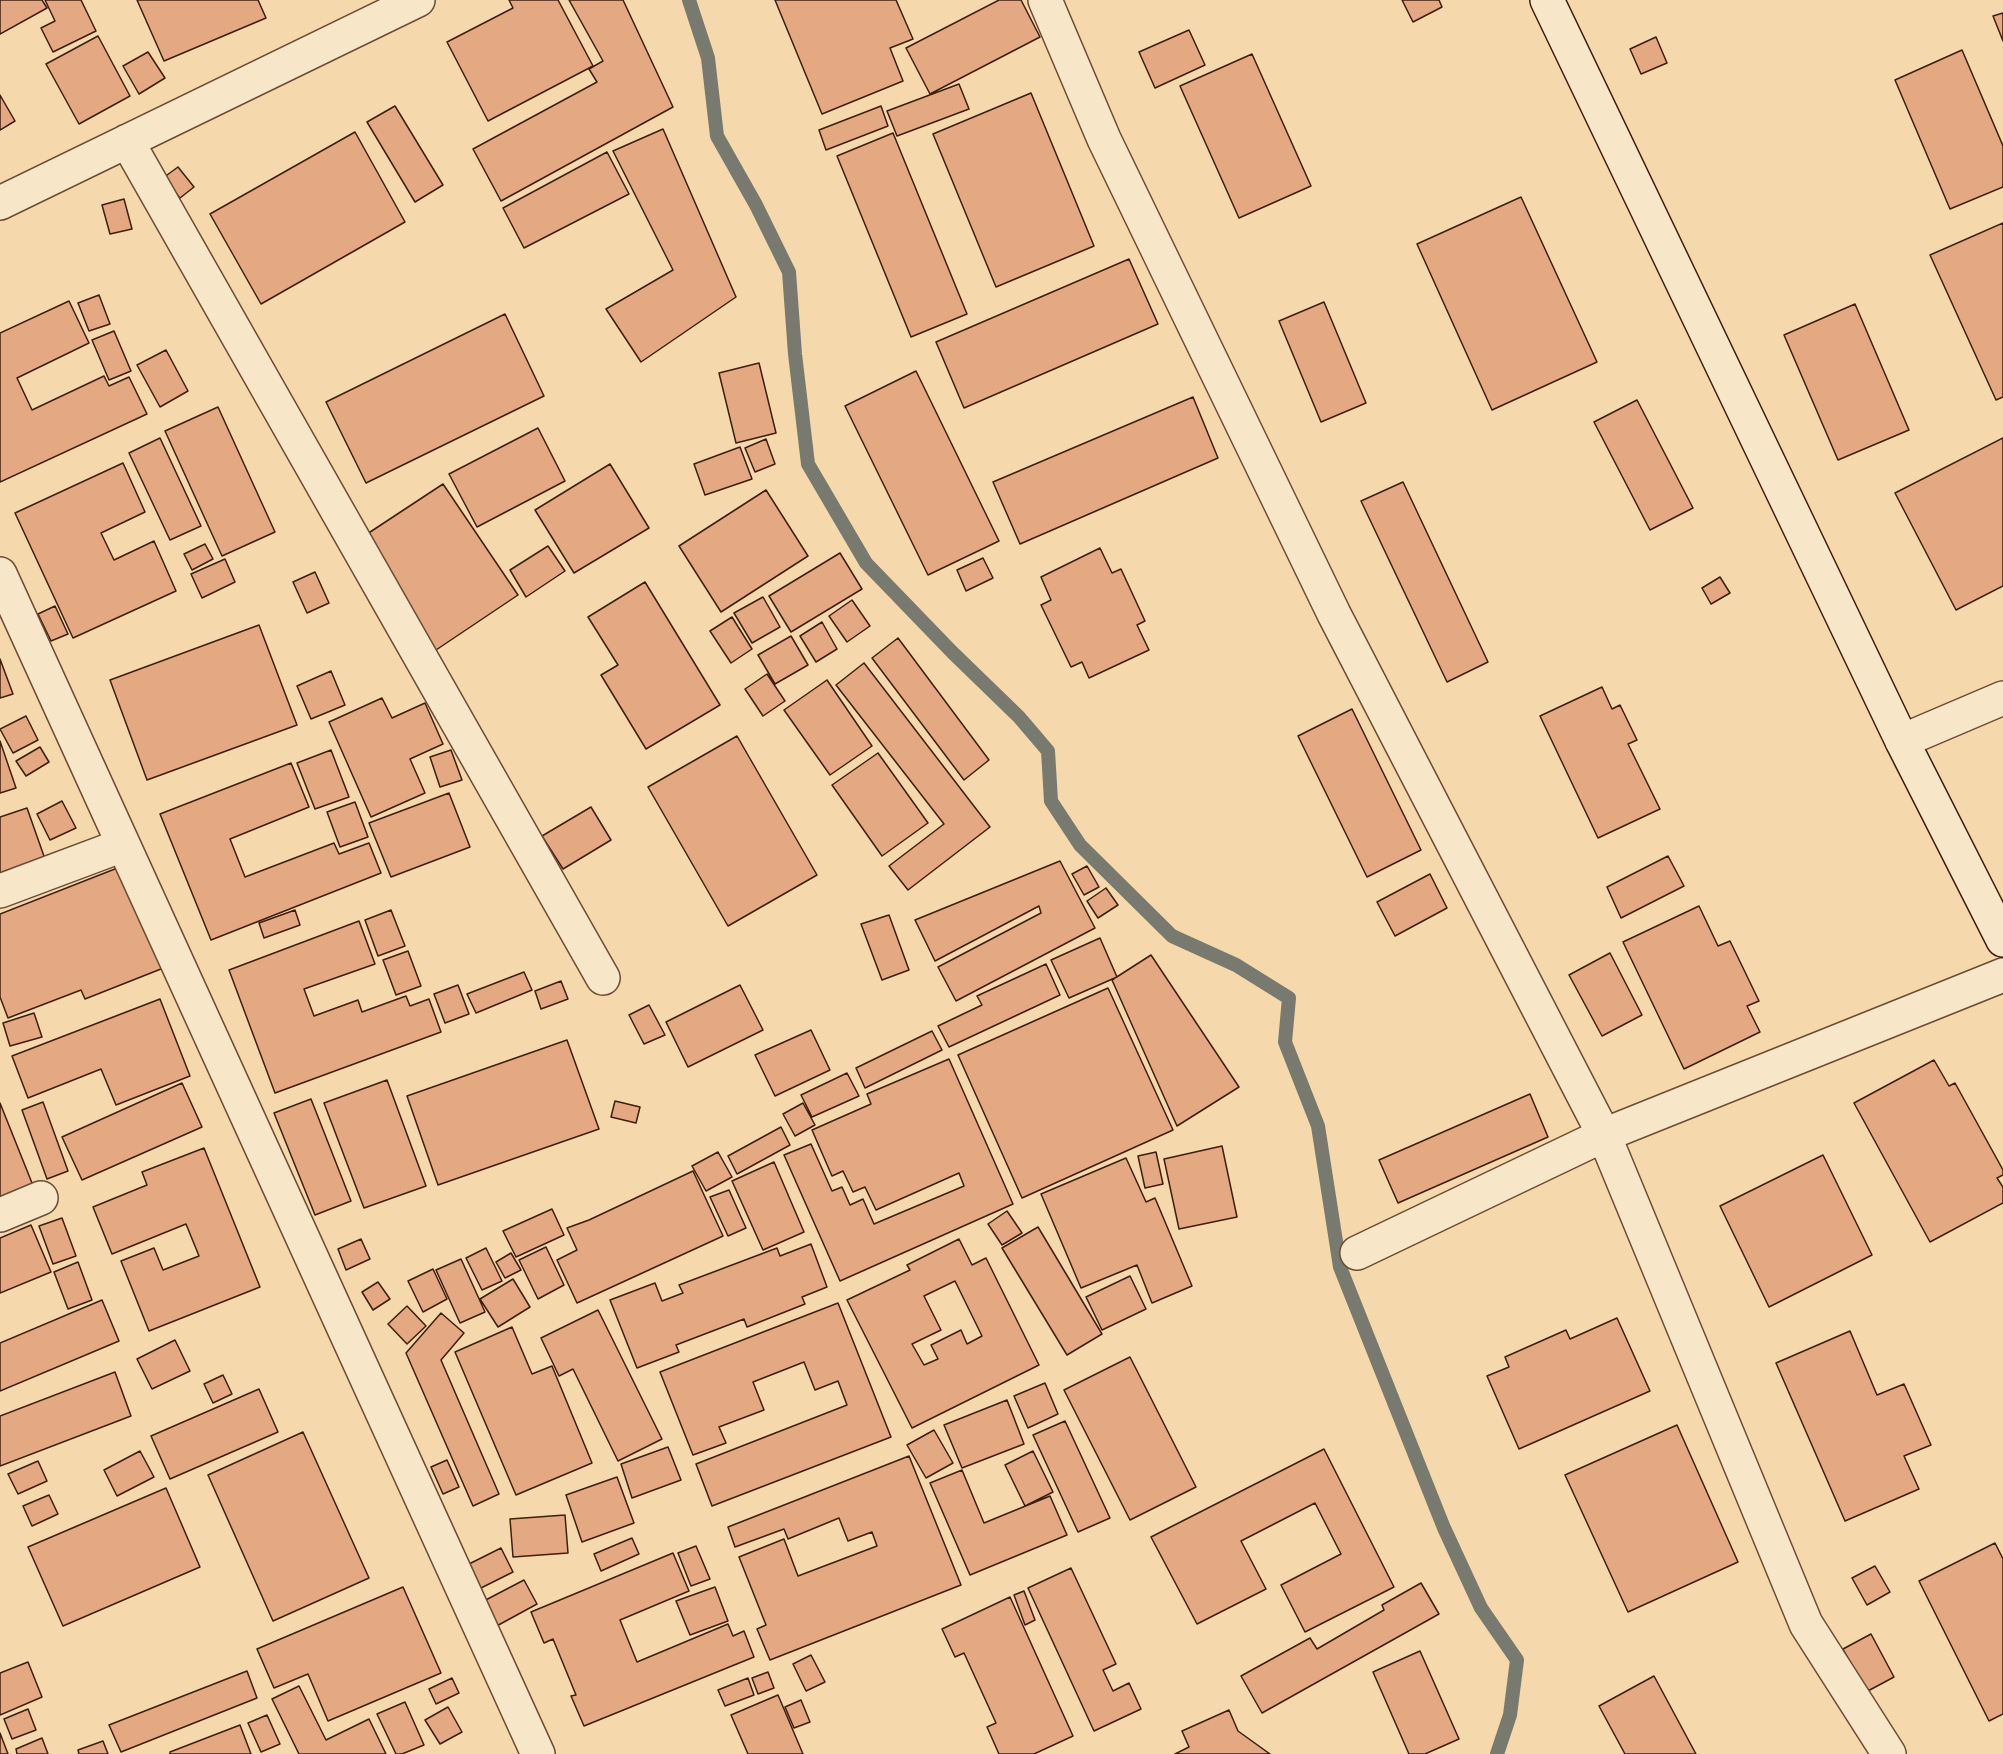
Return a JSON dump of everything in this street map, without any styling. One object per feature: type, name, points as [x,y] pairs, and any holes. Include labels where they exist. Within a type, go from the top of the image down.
[{"type":"street","points":[[0,203],[127,141],[364,12],[418,0]]},
{"type":"street","points":[[1045,0],[1104,139],[1334,614],[1604,1135],[1806,1624],[1889,1754]]},
{"type":"street","points":[[1547,0],[1902,741],[2003,940]]},
{"type":"street","points":[[127,141],[603,978]]},
{"type":"street","points":[[0,574],[538,1754]]},
{"type":"street","points":[[1902,741],[2003,699]]},
{"type":"street","points":[[0,891],[123,845]]},
{"type":"street","points":[[1357,1253],[1604,1135],[2003,975]]},
{"type":"street","points":[[0,1215],[40,1198]]},
{"type":"building","points":[[0,0],[42,0],[47,8],[0,34]]},
{"type":"building","points":[[45,0],[81,0],[96,31],[53,52],[41,28],[55,21]]},
{"type":"building","points":[[137,0],[258,0],[266,18],[164,61]]},
{"type":"building","points":[[509,0],[558,0],[593,66],[488,121],[447,42],[513,8]]},
{"type":"building","points":[[569,0],[623,0],[673,107],[501,201],[473,149],[597,82],[589,69],[603,61]]},
{"type":"building","points":[[775,0],[896,0],[913,39],[890,48],[903,81],[822,114]]},
{"type":"building","points":[[999,0],[1021,0],[1040,37],[930,94],[906,48]]},
{"type":"building","points":[[1402,0],[1439,0],[1442,7],[1413,22]]},
{"type":"building","points":[[2003,13],[2003,41],[1993,16]]},
{"type":"building","points":[[1189,30],[1205,65],[1155,88],[1139,52]]},
{"type":"building","points":[[98,36],[130,96],[79,124],[46,64]]},
{"type":"building","points":[[1656,37],[1667,63],[1641,74],[1630,49]]},
{"type":"building","points":[[1962,50],[2003,146],[2003,187],[1950,209],[1895,80]]},
{"type":"building","points":[[148,52],[165,78],[139,94],[123,66]]},
{"type":"building","points":[[1252,54],[1311,186],[1239,218],[1180,86]]},
{"type":"building","points":[[959,84],[969,109],[897,136],[887,111]]},
{"type":"building","points":[[1031,93],[1094,246],[996,287],[933,134]]},
{"type":"building","points":[[0,95],[15,121],[0,130]]},
{"type":"building","points":[[395,106],[443,185],[415,202],[367,122]]},
{"type":"building","points":[[881,106],[888,126],[826,150],[819,130]]},
{"type":"building","points":[[663,129],[736,297],[641,362],[606,309],[673,270],[613,151]]},
{"type":"building","points":[[355,132],[405,222],[261,304],[210,214]]},
{"type":"building","points":[[893,133],[967,314],[911,337],[837,156]]},
{"type":"building","points":[[607,152],[629,194],[524,248],[503,208]]},
{"type":"building","points":[[178,167],[194,187],[180,198],[163,178]]},
{"type":"building","points":[[1521,197],[1597,362],[1492,410],[1417,244]]},
{"type":"building","points":[[124,199],[132,229],[110,234],[102,205]]},
{"type":"building","points":[[2003,223],[2003,397],[1996,400],[1930,255]]},
{"type":"building","points":[[1129,259],[1158,324],[964,408],[936,342]]},
{"type":"building","points":[[99,295],[110,324],[89,331],[78,303]]},
{"type":"building","points":[[69,301],[89,343],[17,378],[32,410],[104,376],[109,386],[129,377],[147,414],[0,482],[0,333]]},
{"type":"building","points":[[1324,302],[1366,403],[1321,422],[1279,321]]},
{"type":"building","points":[[1855,304],[1909,430],[1838,460],[1784,335]]},
{"type":"building","points":[[505,314],[544,396],[366,483],[326,402]]},
{"type":"building","points":[[114,331],[131,371],[109,380],[92,340]]},
{"type":"building","points":[[166,350],[188,391],[160,407],[137,365]]},
{"type":"building","points":[[759,363],[776,433],[736,443],[719,373]]},
{"type":"building","points":[[916,371],[999,541],[928,575],[845,406]]},
{"type":"building","points":[[1193,397],[1218,458],[1020,544],[993,482]]},
{"type":"building","points":[[1637,400],[1693,508],[1650,530],[1594,422]]},
{"type":"building","points":[[218,407],[275,532],[222,556],[165,431]]},
{"type":"building","points":[[538,428],[565,481],[477,527],[449,474]]},
{"type":"building","points":[[160,438],[201,526],[170,540],[129,453]]},
{"type":"building","points":[[2003,438],[2003,586],[1956,610],[1895,493]]},
{"type":"building","points":[[766,439],[775,464],[755,472],[745,448]]},
{"type":"building","points":[[740,447],[752,479],[705,495],[694,464]]},
{"type":"building","points":[[123,463],[145,512],[101,533],[114,560],[154,541],[176,591],[73,638],[15,513]]},
{"type":"building","points":[[610,464],[649,528],[574,573],[535,510]]},
{"type":"building","points":[[1403,482],[1488,662],[1447,682],[1361,501]]},
{"type":"building","points":[[443,484],[518,595],[433,652],[358,540]]},
{"type":"building","points":[[766,490],[808,556],[721,612],[679,546]]},
{"type":"building","points":[[205,544],[213,559],[192,570],[184,554]]},
{"type":"building","points":[[548,546],[565,571],[526,597],[510,570]]},
{"type":"building","points":[[1100,548],[1112,573],[1121,569],[1145,621],[1137,625],[1149,650],[1089,678],[1082,662],[1071,667],[1041,605],[1051,600],[1041,577]]},
{"type":"building","points":[[840,553],[862,589],[791,632],[769,596]]},
{"type":"building","points":[[983,558],[993,578],[966,591],[957,570]]},
{"type":"building","points":[[225,559],[235,582],[202,598],[191,574]]},
{"type":"building","points":[[315,572],[329,603],[307,613],[293,582]]},
{"type":"building","points":[[1720,577],[1730,593],[1711,604],[1702,588]]},
{"type":"building","points":[[645,582],[720,705],[646,749],[601,675],[618,665],[588,617]]},
{"type":"building","points":[[763,597],[780,627],[752,643],[734,613]]},
{"type":"building","points":[[852,600],[870,626],[847,642],[829,616]]},
{"type":"building","points":[[55,606],[68,634],[51,641],[38,614]]},
{"type":"building","points":[[732,617],[752,649],[731,663],[710,631]]},
{"type":"building","points":[[822,622],[837,649],[816,662],[800,636]]},
{"type":"building","points":[[259,625],[297,725],[147,780],[110,680]]},
{"type":"building","points":[[791,636],[808,665],[775,684],[758,655]]},
{"type":"building","points":[[898,638],[989,760],[964,780],[872,658]]},
{"type":"building","points":[[0,659],[13,694],[0,698]]},
{"type":"building","points":[[864,663],[990,827],[908,890],[889,866],[944,824],[836,685]]},
{"type":"building","points":[[331,671],[345,705],[311,719],[297,686]]},
{"type":"building","points":[[767,674],[785,701],[763,716],[745,689]]},
{"type":"building","points":[[827,680],[872,746],[830,775],[784,710]]},
{"type":"building","points":[[1602,687],[1612,709],[1620,705],[1637,740],[1628,744],[1660,809],[1598,838],[1540,716]]},
{"type":"building","points":[[382,698],[392,718],[425,703],[443,744],[410,759],[425,793],[371,817],[329,722]]},
{"type":"building","points":[[1352,709],[1421,850],[1367,877],[1298,736]]},
{"type":"building","points":[[26,716],[38,740],[13,753],[0,729]]},
{"type":"building","points":[[737,736],[817,875],[728,926],[648,787]]},
{"type":"building","points":[[0,741],[16,788],[0,793]]},
{"type":"building","points":[[40,747],[49,762],[26,776],[16,761]]},
{"type":"building","points":[[331,750],[349,797],[315,809],[297,763]]},
{"type":"building","points":[[451,750],[462,780],[440,787],[430,757]]},
{"type":"building","points":[[878,753],[928,823],[882,856],[832,785]]},
{"type":"building","points":[[291,763],[309,807],[230,839],[245,877],[334,843],[339,854],[369,843],[381,873],[211,940],[160,814]]},
{"type":"building","points":[[449,793],[470,847],[391,877],[369,823]]},
{"type":"building","points":[[62,801],[76,828],[50,840],[37,814]]},
{"type":"building","points":[[355,802],[368,837],[340,847],[327,812]]},
{"type":"building","points":[[591,807],[611,840],[563,869],[542,836]]},
{"type":"building","points":[[27,808],[45,859],[0,875],[0,817]]},
{"type":"building","points":[[1668,856],[1684,886],[1621,918],[1607,887]]},
{"type":"building","points":[[1060,861],[1095,928],[956,1001],[938,967],[1041,913],[1039,906],[935,961],[915,920]]},
{"type":"building","points":[[125,865],[166,967],[85,999],[81,990],[8,1018],[0,997],[0,914]]},
{"type":"building","points":[[1087,866],[1099,887],[1084,895],[1072,874]]},
{"type":"building","points":[[1430,874],[1447,908],[1395,936],[1377,902]]},
{"type":"building","points":[[1106,888],[1118,905],[1098,918],[1087,901]]},
{"type":"building","points":[[1699,906],[1718,946],[1730,941],[1759,1001],[1747,1006],[1760,1032],[1684,1069],[1623,942]]},
{"type":"building","points":[[295,910],[300,925],[264,938],[259,923]]},
{"type":"building","points":[[391,910],[405,946],[378,956],[365,920]]},
{"type":"building","points":[[889,915],[909,970],[882,980],[861,924]]},
{"type":"building","points":[[359,921],[375,964],[304,989],[314,1016],[358,1000],[362,1012],[406,996],[410,1006],[429,999],[441,1032],[275,1093],[229,970]]},
{"type":"building","points":[[1100,938],[1117,977],[1069,998],[1051,960]]},
{"type":"building","points":[[408,951],[421,986],[396,995],[383,960]]},
{"type":"building","points":[[1610,953],[1642,1015],[1602,1036],[1569,975]]},
{"type":"building","points":[[1151,955],[1239,1087],[1177,1126],[1112,980]]},
{"type":"building","points":[[1046,964],[1060,995],[949,1047],[938,1026],[982,1005],[977,996]]},
{"type":"building","points":[[524,972],[532,990],[476,1013],[467,994]]},
{"type":"building","points":[[561,981],[568,999],[541,1009],[535,991]]},
{"type":"building","points":[[458,985],[469,1014],[445,1023],[434,994]]},
{"type":"building","points":[[740,985],[763,1030],[688,1067],[666,1022]]},
{"type":"building","points":[[1108,988],[1173,1130],[1022,1198],[958,1055]]},
{"type":"building","points":[[160,999],[190,1076],[116,1105],[101,1069],[28,1098],[12,1056]]},
{"type":"building","points":[[649,1005],[665,1035],[644,1044],[629,1015]]},
{"type":"building","points":[[34,1013],[42,1037],[10,1046],[3,1023]]},
{"type":"building","points":[[811,1030],[830,1070],[775,1096],[755,1055]]},
{"type":"building","points":[[932,1031],[942,1050],[865,1088],[856,1068]]},
{"type":"building","points":[[567,1040],[599,1129],[438,1185],[407,1096]]},
{"type":"building","points":[[949,1059],[1013,1204],[840,1281],[784,1155],[811,1144],[832,1191],[842,1187],[850,1205],[863,1199],[874,1224],[964,1186],[959,1173],[876,1210],[865,1187],[853,1192],[843,1171],[832,1176],[812,1130],[871,1104],[867,1094]]},
{"type":"building","points":[[1934,1060],[1949,1086],[1955,1083],[2003,1170],[2003,1175],[1997,1178],[2003,1187],[2003,1203],[1930,1242],[1854,1103]]},
{"type":"building","points":[[847,1073],[859,1096],[812,1117],[801,1095]]},
{"type":"building","points":[[387,1080],[426,1186],[364,1208],[324,1103]]},
{"type":"building","points":[[182,1083],[202,1127],[82,1180],[62,1137]]},
{"type":"building","points":[[1530,1094],[1548,1137],[1398,1203],[1379,1160]]},
{"type":"building","points":[[311,1099],[351,1201],[315,1215],[274,1113]]},
{"type":"building","points":[[615,1101],[640,1107],[636,1123],[611,1117]]},
{"type":"building","points":[[43,1102],[68,1171],[47,1179],[22,1110]]},
{"type":"building","points":[[0,1103],[34,1188],[0,1201]]},
{"type":"building","points":[[803,1103],[815,1125],[795,1136],[783,1114]]},
{"type":"building","points":[[781,1127],[790,1145],[737,1174],[728,1156]]},
{"type":"building","points":[[1222,1146],[1237,1217],[1179,1229],[1164,1159]]},
{"type":"building","points":[[204,1148],[260,1287],[149,1331],[121,1261],[154,1248],[163,1270],[199,1256],[186,1224],[112,1254],[93,1207],[147,1185],[142,1172]]},
{"type":"building","points":[[718,1152],[732,1177],[706,1191],[692,1166]]},
{"type":"building","points":[[1156,1152],[1163,1184],[1145,1188],[1138,1156]]},
{"type":"building","points":[[1823,1155],[1872,1255],[1769,1307],[1720,1206]]},
{"type":"building","points":[[1126,1158],[1146,1202],[1155,1198],[1192,1286],[1152,1303],[1137,1265],[1081,1288],[1041,1194]]},
{"type":"building","points":[[774,1162],[804,1232],[763,1250],[732,1181]]},
{"type":"building","points":[[693,1171],[723,1236],[577,1303],[557,1260],[577,1250],[567,1228]]},
{"type":"building","points":[[729,1190],[746,1228],[728,1236],[710,1197]]},
{"type":"building","points":[[552,1209],[564,1235],[516,1257],[503,1231]]},
{"type":"building","points":[[1007,1211],[1022,1233],[1002,1245],[988,1224]]},
{"type":"building","points":[[62,1218],[76,1256],[53,1264],[39,1226]]},
{"type":"building","points":[[31,1225],[51,1272],[0,1293],[0,1238]]},
{"type":"building","points":[[1038,1227],[1102,1334],[1067,1355],[1002,1248]]},
{"type":"building","points":[[361,1239],[370,1259],[346,1270],[338,1249]]},
{"type":"building","points":[[959,1239],[972,1265],[986,1258],[1039,1365],[912,1428],[847,1300],[910,1270],[907,1265]],"holes":[[[955,1281],[982,1336],[967,1344],[961,1330],[931,1345],[938,1359],[924,1365],[912,1344],[941,1330],[924,1296]]]},
{"type":"building","points":[[811,1244],[827,1287],[802,1297],[805,1304],[747,1327],[744,1319],[676,1345],[679,1352],[637,1368],[610,1300],[655,1283],[662,1301],[683,1293],[679,1285],[777,1248],[780,1256]]},
{"type":"building","points":[[546,1247],[564,1285],[538,1299],[519,1260]]},
{"type":"building","points":[[486,1248],[502,1281],[482,1290],[466,1258]]},
{"type":"building","points":[[511,1253],[521,1270],[505,1278],[496,1262]]},
{"type":"building","points":[[461,1259],[485,1312],[460,1323],[436,1270]]},
{"type":"building","points":[[78,1262],[92,1300],[68,1309],[54,1272]]},
{"type":"building","points":[[433,1269],[447,1299],[423,1312],[408,1281]]},
{"type":"building","points":[[1130,1276],[1146,1309],[1102,1330],[1086,1297]]},
{"type":"building","points":[[513,1279],[530,1307],[498,1327],[480,1299]]},
{"type":"building","points":[[378,1282],[390,1299],[373,1310],[362,1292]]},
{"type":"building","points":[[102,1300],[119,1341],[0,1391],[0,1343]]},
{"type":"building","points":[[838,1303],[891,1437],[712,1506],[696,1464],[847,1405],[838,1381],[815,1390],[804,1362],[753,1382],[764,1410],[719,1427],[726,1443],[693,1455],[660,1372]]},
{"type":"building","points":[[407,1306],[426,1326],[407,1344],[388,1324]]},
{"type":"building","points":[[598,1310],[662,1439],[618,1461],[573,1369],[559,1376],[541,1338]]},
{"type":"building","points":[[441,1313],[464,1333],[441,1360],[499,1494],[473,1506],[406,1353]]},
{"type":"building","points":[[1617,1318],[1650,1391],[1519,1449],[1487,1376],[1509,1367],[1505,1357],[1566,1330],[1570,1339]]},
{"type":"building","points":[[512,1327],[532,1374],[552,1366],[592,1463],[516,1495],[455,1352]]},
{"type":"building","points":[[1850,1331],[1877,1395],[1904,1384],[1931,1445],[1904,1456],[1919,1489],[1845,1521],[1776,1363]]},
{"type":"building","points":[[175,1340],[190,1371],[152,1389],[137,1359]]},
{"type":"building","points":[[1130,1357],[1196,1487],[1130,1520],[1064,1390]]},
{"type":"building","points":[[115,1372],[131,1416],[0,1466],[0,1416]]},
{"type":"building","points":[[223,1375],[232,1394],[213,1403],[204,1384]]},
{"type":"building","points":[[1045,1383],[1058,1414],[1028,1428],[1014,1396]]},
{"type":"building","points":[[259,1389],[278,1432],[170,1479],[151,1436]]},
{"type":"building","points":[[1007,1400],[1024,1444],[962,1468],[944,1425]]},
{"type":"building","points":[[1065,1421],[1110,1518],[1078,1532],[1033,1435]]},
{"type":"building","points":[[1677,1425],[1738,1562],[1628,1612],[1565,1475]]},
{"type":"building","points":[[934,1430],[953,1463],[926,1478],[907,1445]]},
{"type":"building","points":[[303,1432],[369,1578],[273,1621],[208,1475]]},
{"type":"building","points":[[668,1447],[681,1480],[632,1498],[621,1464]]},
{"type":"building","points":[[1324,1449],[1394,1587],[1305,1632],[1281,1585],[1341,1554],[1315,1503],[1241,1541],[1266,1589],[1197,1624],[1151,1537]]},
{"type":"building","points":[[140,1451],[154,1477],[117,1496],[104,1470]]},
{"type":"building","points":[[1033,1451],[1053,1492],[1025,1506],[1005,1465]]},
{"type":"building","points":[[909,1456],[961,1585],[770,1660],[757,1629],[766,1625],[739,1557],[784,1539],[798,1576],[877,1546],[872,1532],[848,1541],[839,1518],[788,1539],[784,1529],[735,1547],[728,1527]]},
{"type":"building","points":[[447,1460],[459,1487],[443,1494],[431,1467]]},
{"type":"building","points":[[38,1461],[47,1481],[18,1494],[8,1474]]},
{"type":"building","points":[[962,1470],[984,1523],[1050,1496],[1067,1535],[970,1575],[930,1483]]},
{"type":"building","points":[[617,1477],[634,1523],[582,1542],[566,1495]]},
{"type":"building","points":[[166,1488],[200,1567],[63,1626],[28,1547]]},
{"type":"building","points":[[49,1495],[58,1514],[32,1526],[23,1506]]},
{"type":"building","points":[[565,1515],[568,1553],[513,1557],[510,1519]]},
{"type":"building","points":[[632,1538],[639,1554],[601,1571],[594,1554]]},
{"type":"building","points":[[1995,1543],[2003,1559],[2003,1714],[1989,1721],[1919,1581]]},
{"type":"building","points":[[696,1546],[710,1579],[691,1586],[678,1553]]},
{"type":"building","points":[[501,1548],[513,1572],[477,1590],[465,1566]]},
{"type":"building","points":[[673,1553],[689,1591],[620,1620],[637,1662],[728,1624],[733,1636],[744,1631],[754,1657],[584,1726],[571,1696],[576,1695],[553,1639],[544,1643],[531,1612]]},
{"type":"building","points":[[1875,1566],[1890,1592],[1867,1605],[1852,1578]]},
{"type":"building","points":[[1071,1568],[1116,1664],[1103,1670],[1113,1691],[1129,1683],[1141,1709],[1094,1731],[1028,1588]]},
{"type":"building","points":[[524,1580],[537,1604],[493,1628],[480,1603]]},
{"type":"building","points":[[1421,1583],[1439,1614],[1262,1713],[1241,1676],[1310,1638],[1317,1649],[1384,1610],[1382,1605]]},
{"type":"building","points":[[403,1587],[441,1673],[328,1721],[308,1674],[274,1688],[257,1649]]},
{"type":"building","points":[[715,1587],[728,1621],[690,1635],[676,1601]]},
{"type":"building","points":[[1024,1591],[1035,1620],[1025,1625],[1014,1595]]},
{"type":"building","points":[[1010,1597],[1073,1736],[1034,1754],[999,1754],[987,1727],[996,1723],[964,1653],[955,1657],[942,1629]]},
{"type":"building","points":[[1871,1634],[1894,1677],[1866,1692],[1843,1649]]},
{"type":"building","points":[[1420,1651],[1459,1739],[1425,1754],[1409,1754],[1373,1672]]},
{"type":"building","points":[[811,1655],[825,1682],[806,1691],[793,1664]]},
{"type":"building","points":[[28,1662],[42,1697],[0,1715],[0,1673]]},
{"type":"building","points":[[247,1671],[257,1698],[121,1752],[109,1725]]},
{"type":"building","points":[[768,1672],[774,1688],[758,1694],[752,1678]]},
{"type":"building","points":[[1654,1676],[1696,1754],[1625,1754],[1599,1706]]},
{"type":"building","points":[[452,1678],[459,1693],[436,1704],[429,1689]]},
{"type":"building","points":[[748,1678],[754,1695],[725,1706],[718,1690]]},
{"type":"building","points":[[299,1686],[326,1740],[369,1719],[386,1754],[299,1754],[272,1699]]},
{"type":"building","points":[[778,1695],[803,1754],[748,1754],[731,1715]]},
{"type":"building","points":[[801,1700],[810,1722],[794,1728],[785,1707]]},
{"type":"building","points":[[405,1702],[424,1745],[402,1754],[396,1754],[377,1714]]},
{"type":"building","points":[[448,1707],[462,1732],[440,1744],[425,1720]]},
{"type":"building","points":[[28,1709],[36,1730],[12,1739],[4,1719]]},
{"type":"building","points":[[1229,1710],[1238,1731],[1270,1754],[1175,1754],[1189,1747],[1182,1731]]},
{"type":"building","points":[[267,1715],[280,1744],[261,1752],[248,1723]]},
{"type":"building","points":[[240,1725],[251,1754],[170,1754],[170,1752]]},
{"type":"building","points":[[0,1733],[8,1754],[0,1754]]},
{"type":"building","points":[[42,1738],[48,1754],[17,1754],[16,1749]]},
{"type":"building","points":[[103,1741],[108,1754],[79,1754],[78,1750]]},
{"type":"waterway","points":[[689,0],[708,58],[717,136],[756,205],[789,272],[795,354],[808,464],[866,563],[1019,717],[1048,751],[1051,801],[1080,845],[1172,936],[1236,965],[1289,998],[1285,1042],[1318,1126],[1340,1267],[1444,1528],[1481,1608],[1517,1660],[1510,1715],[1497,1754]]}]
